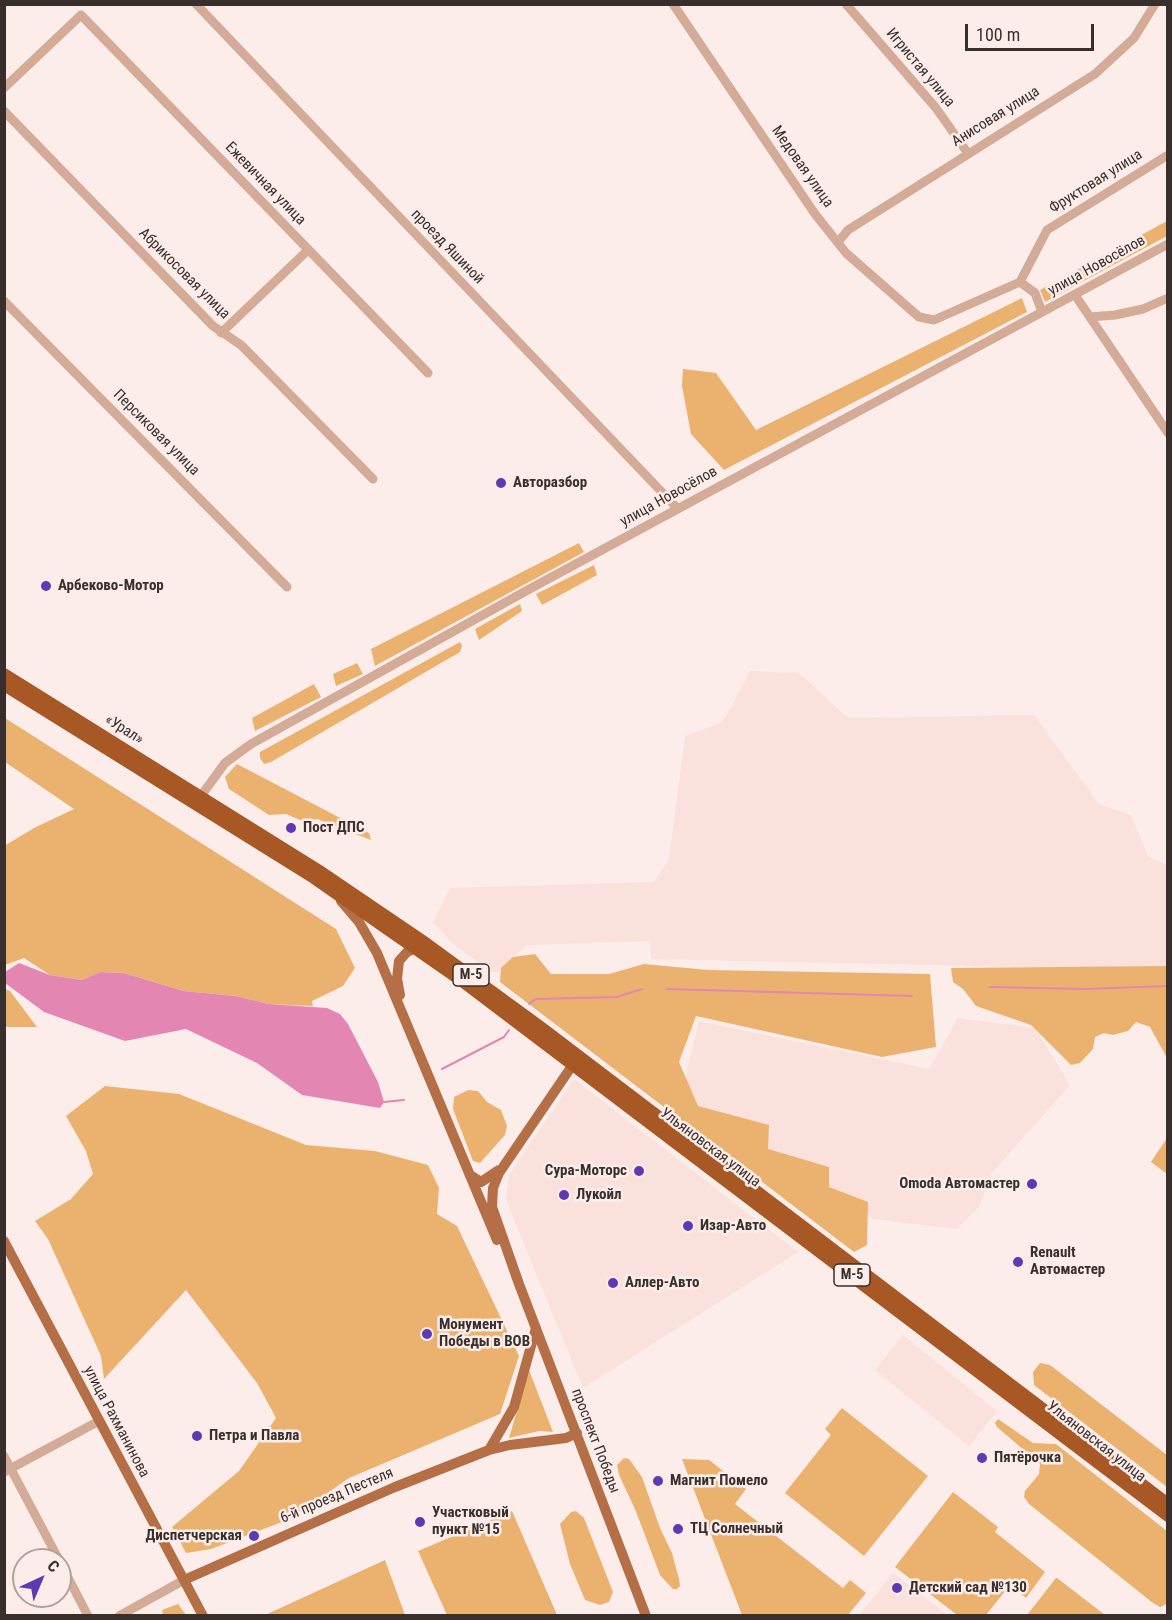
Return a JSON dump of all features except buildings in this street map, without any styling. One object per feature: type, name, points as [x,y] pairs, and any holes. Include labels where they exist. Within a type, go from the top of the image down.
[{"type":"highway","name":"«Урал»","points":[[4,674],[198,800]]},
{"type":"highway","name":"«Урал»","points":[[4,685],[224,816]]},
{"type":"highway","name":"Ульяновская улица","points":[[224,816],[327,887],[422,946]]},
{"type":"highway","name":"Ульяновская улица","points":[[224,816],[318,870],[576,1060],[1167,1504]]},
{"type":"highway","name":"Ульяновская улица","points":[[576,1060],[612,1092],[1167,1516]]},
{"type":"main road","name":"проспект Победы","points":[[327,887],[350,910],[369,937],[408,1024],[467,1173],[517,1277]]},
{"type":"main road","name":"проспект Победы","points":[[408,1024],[397,972],[401,957],[422,946]]},
{"type":"main road","name":"проспект Победы","points":[[576,1060],[505,1163],[493,1188],[492,1207],[646,1616]]},
{"type":"main road","points":[[561,1081],[576,1075],[612,1092]]},
{"type":"main road","points":[[467,1173],[478,1181],[487,1180],[505,1163]]},
{"type":"main road","name":"улица Рахманинова","points":[[4,1240],[203,1616]]},
{"type":"main road","points":[[489,1450],[514,1407],[536,1328]]},
{"type":"main road","name":"6-й проезд Пестеля","points":[[184,1580],[395,1487],[489,1450],[510,1444],[566,1438],[577,1433]]},
{"type":"street","name":"проезд Яшиной","points":[[196,4],[678,509]]},
{"type":"street","name":"Медовая улица","points":[[673,4],[815,214],[839,241],[846,253],[919,317],[934,320],[1020,282]]},
{"type":"street","name":"Игристая улица","points":[[846,4],[936,108],[968,153]]},
{"type":"street","name":"Анисовая улица","points":[[839,241],[848,230],[1095,74],[1134,38],[1155,4]]},
{"type":"street","name":"Ежевичная улица","points":[[4,88],[81,15],[428,373]]},
{"type":"street","name":"Абрикосовая улица","points":[[4,111],[221,333],[241,345],[373,479]]},
{"type":"street","name":"Фруктовая улица","points":[[1020,282],[1047,230],[1167,155]]},
{"type":"street","name":"улица Новосёлов","points":[[198,800],[225,763],[251,744],[1167,244]]},
{"type":"street","points":[[221,333],[308,250]]},
{"type":"street","points":[[1020,282],[1035,293],[1042,312]]},
{"type":"street","points":[[1075,294],[1167,433]]},
{"type":"street","points":[[1090,317],[1143,309],[1167,298]]},
{"type":"street","name":"Персиковая улица","points":[[4,301],[287,586]]},
{"type":"street","points":[[8,1470],[99,1421]]},
{"type":"street","points":[[4,1456],[8,1470],[52,1548]]},
{"type":"street","name":"6-й проезд Пестеля","points":[[119,1616],[184,1580]]},
{"type":"street","points":[[72,1586],[88,1616]]},
{"type":"shaded area","points":[[1167,221],[1167,236],[1045,302],[1040,290]]},
{"type":"shaded area","points":[[1022,298],[1027,312],[724,470],[691,434],[682,386],[683,369],[716,373],[756,430]]},
{"type":"shaded area","points":[[579,543],[584,552],[375,666],[371,649]]},
{"type":"shaded area","points":[[594,565],[597,575],[542,605],[536,594]]},
{"type":"shaded area","points":[[520,604],[522,611],[479,640],[475,629]]},
{"type":"shaded area","points":[[460,642],[462,646],[460,652],[271,762],[264,764],[260,758],[260,752]]},
{"type":"shaded area","points":[[357,663],[363,674],[336,686],[333,674]]},
{"type":"shaded area","points":[[750,671],[799,673],[848,718],[1034,715],[1099,804],[1131,815],[1148,856],[1167,865],[1167,970],[651,959],[650,941],[527,945],[499,972],[491,972],[453,944],[433,922],[450,888],[654,882],[669,859],[685,736],[723,722]]},
{"type":"shaded area","points":[[314,684],[321,697],[255,731],[252,718]]},
{"type":"shaded area","points":[[5,718],[336,929],[355,968],[343,986],[312,1001],[313,1006],[269,1004],[236,996],[184,991],[124,973],[100,972],[82,980],[50,975],[24,958],[5,965],[4,846],[34,828],[74,809],[5,762]]},
{"type":"shaded area","points":[[237,764],[369,833],[371,840],[317,819],[305,822],[286,814],[269,815],[229,789],[225,777]]},
{"type":"shaded area","points":[[535,954],[551,974],[609,974],[644,964],[708,970],[930,974],[936,1047],[882,1057],[696,1016],[679,1062],[698,1106],[769,1125],[768,1149],[829,1167],[829,1187],[868,1202],[867,1245],[854,1252],[500,982],[501,968],[513,957]]},
{"type":"shaded area","points":[[19,963],[50,975],[82,980],[100,972],[124,973],[184,991],[236,996],[269,1004],[327,1008],[340,1014],[348,1024],[378,1082],[384,1102],[380,1108],[302,1095],[257,1063],[186,1029],[125,1041],[44,1012],[5,983],[5,972]]},
{"type":"shaded area","points":[[1167,966],[1167,1058],[1150,1027],[1136,1022],[1128,1031],[1113,1035],[1104,1033],[1095,1037],[1093,1049],[1080,1063],[1071,1065],[1031,1025],[976,1006],[963,989],[953,982],[951,968]]},
{"type":"shaded area","points":[[5,989],[10,991],[37,1027],[5,1027]]},
{"type":"shaded area","points":[[958,1018],[1035,1028],[1070,1085],[990,1175],[978,1208],[957,1229],[873,1219],[680,1099],[699,1021],[929,1069]]},
{"type":"shaded area","points":[[574,1079],[798,1252],[583,1388],[506,1200],[509,1175]]},
{"type":"shaded area","points":[[105,1086],[179,1094],[306,1145],[375,1151],[428,1165],[439,1188],[437,1214],[457,1226],[519,1356],[500,1414],[349,1478],[290,1519],[211,1549],[186,1553],[172,1527],[239,1471],[276,1418],[257,1383],[186,1290],[104,1379],[101,1356],[48,1239],[35,1221],[71,1199],[93,1174],[86,1151],[66,1116]]},
{"type":"shaded area","points":[[468,1090],[478,1091],[487,1102],[501,1110],[507,1126],[505,1135],[480,1163],[473,1161],[453,1109],[454,1097]]},
{"type":"shaded area","points":[[1167,1138],[1167,1174],[1151,1162]]},
{"type":"shaded area","points":[[903,1335],[997,1411],[969,1446],[875,1370]]},
{"type":"shaded area","points":[[1040,1363],[1050,1365],[1167,1455],[1167,1487],[1034,1385],[1033,1372]]},
{"type":"shaded area","points":[[529,1370],[553,1432],[539,1431],[509,1438]]},
{"type":"shaded area","points":[[842,1408],[928,1476],[864,1556],[785,1493],[831,1435],[825,1429]]},
{"type":"shaded area","points":[[998,1419],[1033,1443],[1056,1444],[1167,1531],[1168,1602],[1165,1605],[1160,1607],[1153,1603],[1029,1504],[1024,1497],[1025,1491],[1039,1474],[1040,1464],[997,1427],[995,1423]]},
{"type":"shaded area","points":[[624,1458],[629,1459],[642,1477],[660,1528],[672,1553],[680,1586],[677,1589],[673,1589],[660,1575],[635,1509],[619,1475],[617,1465]]},
{"type":"shaded area","points":[[682,1459],[709,1460],[746,1489],[735,1504],[843,1588],[850,1580],[866,1593],[848,1615],[742,1615]]},
{"type":"shaded area","points":[[953,1492],[998,1527],[995,1532],[1045,1572],[1026,1598],[1010,1585],[986,1615],[957,1615],[895,1567]]},
{"type":"shaded area","points":[[512,1511],[557,1615],[447,1615],[418,1551]]},
{"type":"shaded area","points":[[576,1511],[584,1518],[613,1592],[609,1602],[600,1605],[585,1600],[570,1564],[560,1524],[571,1512]]},
{"type":"shaded area","points":[[385,1560],[405,1615],[265,1615]]},
{"type":"shaded area","name":"Детский сад №130","points":[[893,1573],[932,1603],[947,1615],[859,1615]]},
{"type":"shaded area","points":[[1057,1578],[1105,1615],[1027,1615]]},
{"type":"shaded area","points":[[178,1604],[186,1615],[163,1615],[162,1610]]},
{"type":"waterway","points":[[990,987],[1085,989],[1168,986]]},
{"type":"waterway","points":[[529,1004],[536,999],[617,997],[642,989]]},
{"type":"waterway","points":[[667,989],[912,996]]},
{"type":"waterway","points":[[442,1069],[504,1037],[509,1030]]},
{"type":"waterway","points":[[384,1102],[404,1100]]},
{"type":"place","name":"Авторазбор","points":[[501,483]]},
{"type":"place","name":"Арбеково-Мотор","points":[[46,586]]},
{"type":"place","name":"Пост ДПС","points":[[291,828]]},
{"type":"place","name":"Сура-Моторс","points":[[639,1171]]},
{"type":"place","name":"Omoda Автомастер","points":[[1032,1184]]},
{"type":"place","name":"Лукойл","points":[[564,1195]]},
{"type":"place","name":"Изар-Авто","points":[[688,1226]]},
{"type":"place","name":"Renault Автомастер","points":[[1018,1262]]},
{"type":"place","name":"Аллер-Авто","points":[[613,1283]]},
{"type":"place","name":"Монумент Победы в ВОВ","points":[[427,1334]]},
{"type":"place","name":"Петра и Павла","points":[[197,1436]]},
{"type":"place","name":"Пятёрочка","points":[[982,1458]]},
{"type":"place","name":"Магнит Помело","points":[[658,1481]]},
{"type":"place","name":"Участковый пункт №15","points":[[420,1522]]},
{"type":"place","name":"ТЦ Солнечный","points":[[678,1529]]},
{"type":"place","name":"Диспетчерская","points":[[254,1536]]},
{"type":"place","name":"Детский сад №130","points":[[897,1588]]}]
